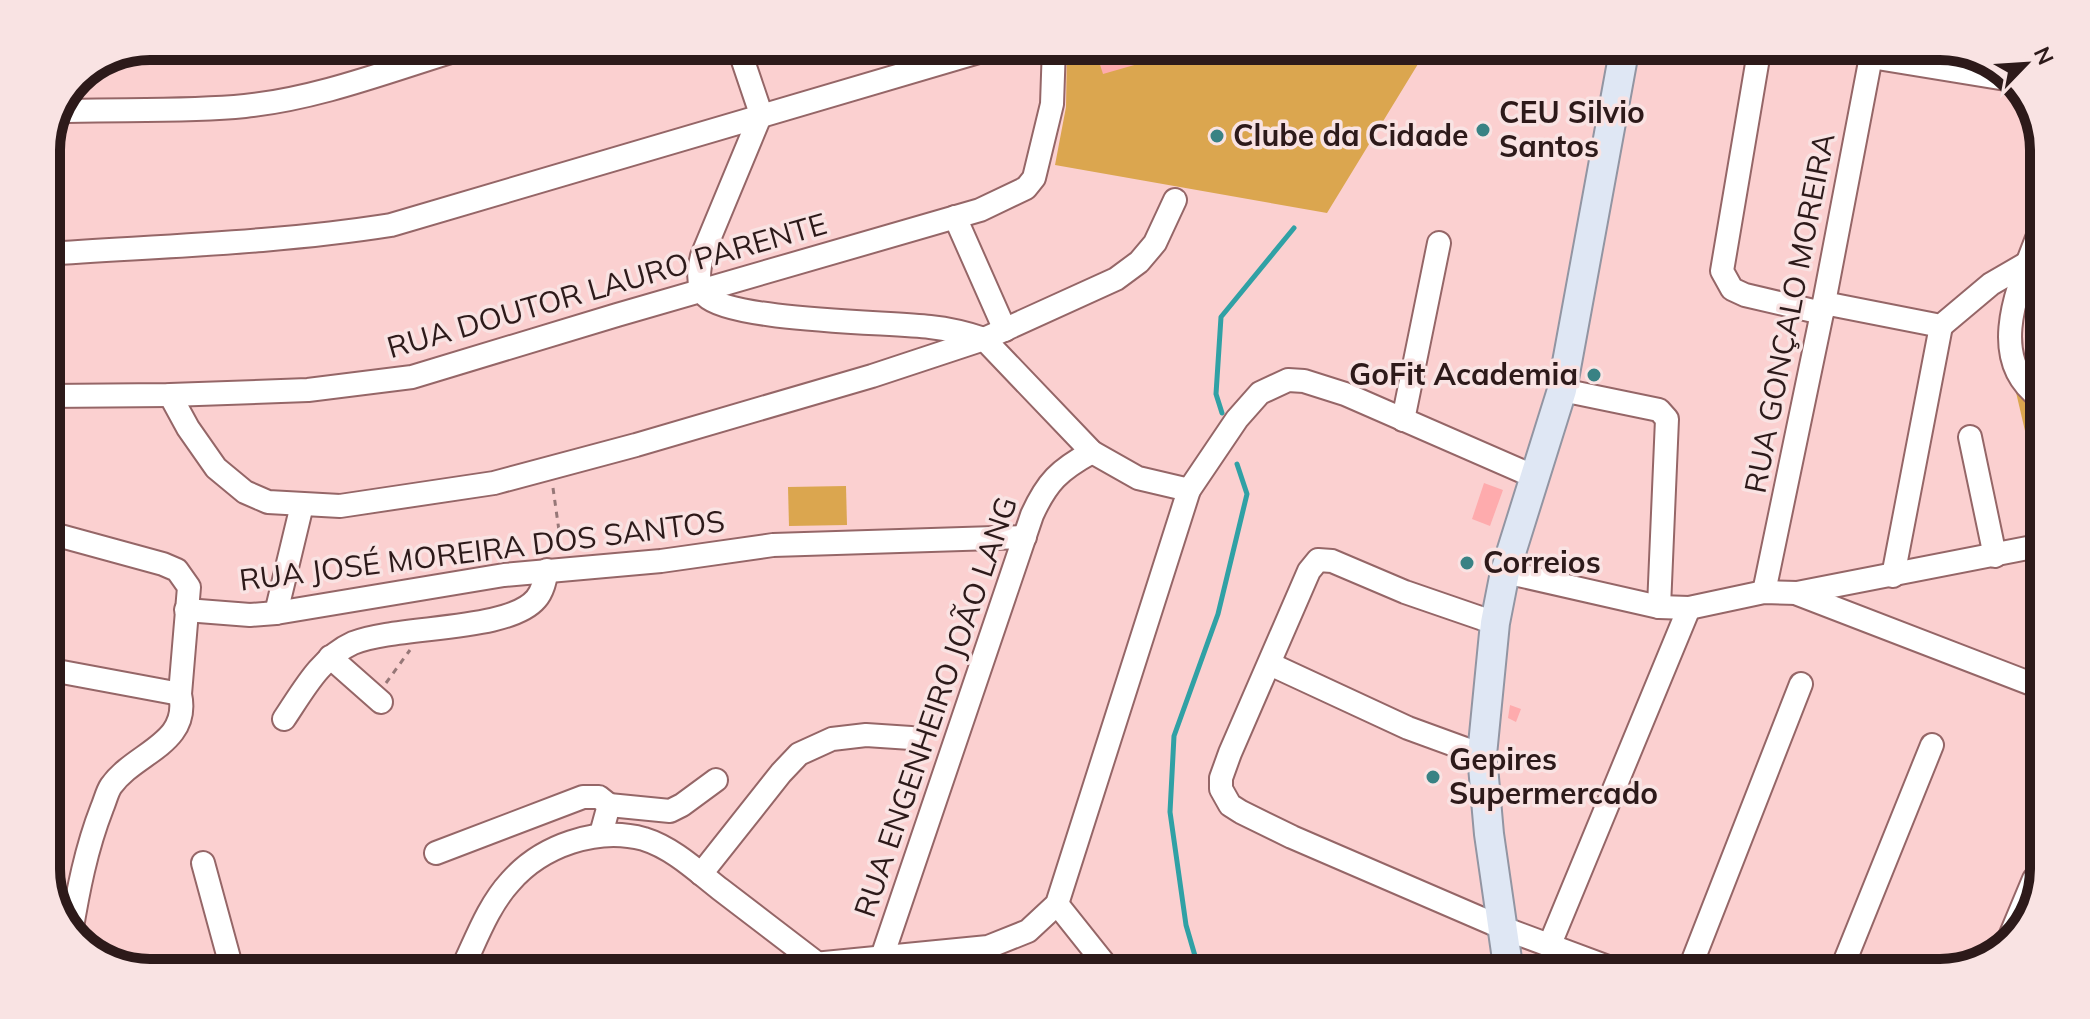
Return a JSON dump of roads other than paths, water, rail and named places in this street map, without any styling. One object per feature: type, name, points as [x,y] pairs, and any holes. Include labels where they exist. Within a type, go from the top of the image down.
[{"type":"main road","points":[[1507,959],[1489,834],[1482,755],[1495,623],[1505,572],[1562,390],[1622,60]]},
{"type":"street","points":[[69,111],[244,106],[311,95],[425,60]]},
{"type":"street","points":[[743,60],[761,114],[708,236],[699,268],[702,291],[715,303],[727,308],[994,335]]},
{"type":"street","points":[[60,253],[279,238],[391,225],[950,60]]},
{"type":"street","name":"RUA DOUTOR LAURO PARENTE","points":[[60,396],[308,390],[412,377],[955,217],[1008,199],[1026,188],[1034,178],[1052,104],[1054,60]]},
{"type":"street","points":[[1758,60],[1722,271],[1732,289],[1745,295],[1941,326]]},
{"type":"street","name":"RUA GONÇALO MOREIRA","points":[[1764,592],[1870,60]]},
{"type":"street","points":[[1915,60],[1986,73]]},
{"type":"street","points":[[170,395],[202,450],[232,482],[245,492],[268,502],[340,506],[494,483],[872,376],[994,335],[1116,279],[1139,262],[1155,243],[1175,200]]},
{"type":"street","points":[[955,217],[994,335],[1092,452],[1138,478],[1189,490]]},
{"type":"street","points":[[1403,420],[1439,243]]},
{"type":"street","points":[[2030,259],[2011,316],[2009,345],[2019,375],[2030,387]]},
{"type":"street","points":[[1893,576],[1941,326],[1991,284],[2029,262]]},
{"type":"street","points":[[864,959],[988,947],[1028,931],[1057,904],[1189,490],[1237,419],[1260,393],[1280,382],[1304,381],[1345,394],[1533,476]]},
{"type":"street","points":[[1562,390],[1659,410],[1667,419],[1659,607]]},
{"type":"street","points":[[1970,437],[1995,556]]},
{"type":"street","name":"RUA ENGENHEIRO JOÃO LANG","points":[[882,957],[1043,491],[1055,475],[1092,452]]},
{"type":"street","points":[[276,613],[302,505]]},
{"type":"street","points":[[60,536],[177,570],[189,587],[180,694],[183,709],[179,725],[166,741],[130,767],[110,787],[90,838],[74,918]]},
{"type":"street","name":"RUA JOSÉ MOREIRA DOS SANTOS","points":[[186,610],[250,615],[276,613],[442,584],[547,570],[661,561],[773,545],[1025,537]]},
{"type":"street","points":[[1505,572],[1659,607],[1689,608],[1764,592],[1797,593],[2030,548]]},
{"type":"street","points":[[1495,623],[1405,592],[1332,561],[1323,559],[1314,562],[1230,753],[1221,778],[1223,796],[1241,812],[1292,837],[1503,928],[1588,959]]},
{"type":"street","points":[[284,719],[330,657],[353,644],[382,634],[510,616],[538,597],[547,570]]},
{"type":"street","points":[[1797,593],[2030,683]]},
{"type":"street","points":[[1550,944],[1689,608]]},
{"type":"street","points":[[330,657],[378,700]]},
{"type":"street","points":[[1270,664],[1408,728],[1482,755]]},
{"type":"street","points":[[60,672],[180,694]]},
{"type":"street","points":[[1693,959],[1801,684]]},
{"type":"street","points":[[701,874],[799,754],[832,739],[866,735],[911,738]]},
{"type":"street","points":[[1846,959],[1932,745]]},
{"type":"street","points":[[436,853],[583,797],[599,797],[609,805],[670,811],[716,780]]},
{"type":"street","points":[[601,834],[609,805]]},
{"type":"street","points":[[467,959],[493,904],[509,882],[548,853],[601,834],[643,839],[674,853],[812,959]]},
{"type":"street","points":[[203,863],[229,959]]},
{"type":"street","points":[[1057,904],[1101,959]]},
{"type":"street","points":[[1086,940],[1088,959]]},
{"type":"waterway","points":[[1222,413],[1216,394],[1221,317],[1294,228]]},
{"type":"waterway","points":[[1196,959],[1186,925],[1170,812],[1174,736],[1218,614],[1247,494],[1237,464]]},
{"type":"place","name":"CEU Silvio Santos","points":[[1483,130]]},
{"type":"place","name":"Clube da Cidade","points":[[1217,136]]},
{"type":"place","name":"GoFit Academia","points":[[1594,375]]},
{"type":"place","name":"Correios","points":[[1467,563]]},
{"type":"place","name":"Gepires Supermercado","points":[[1433,777]]}]
